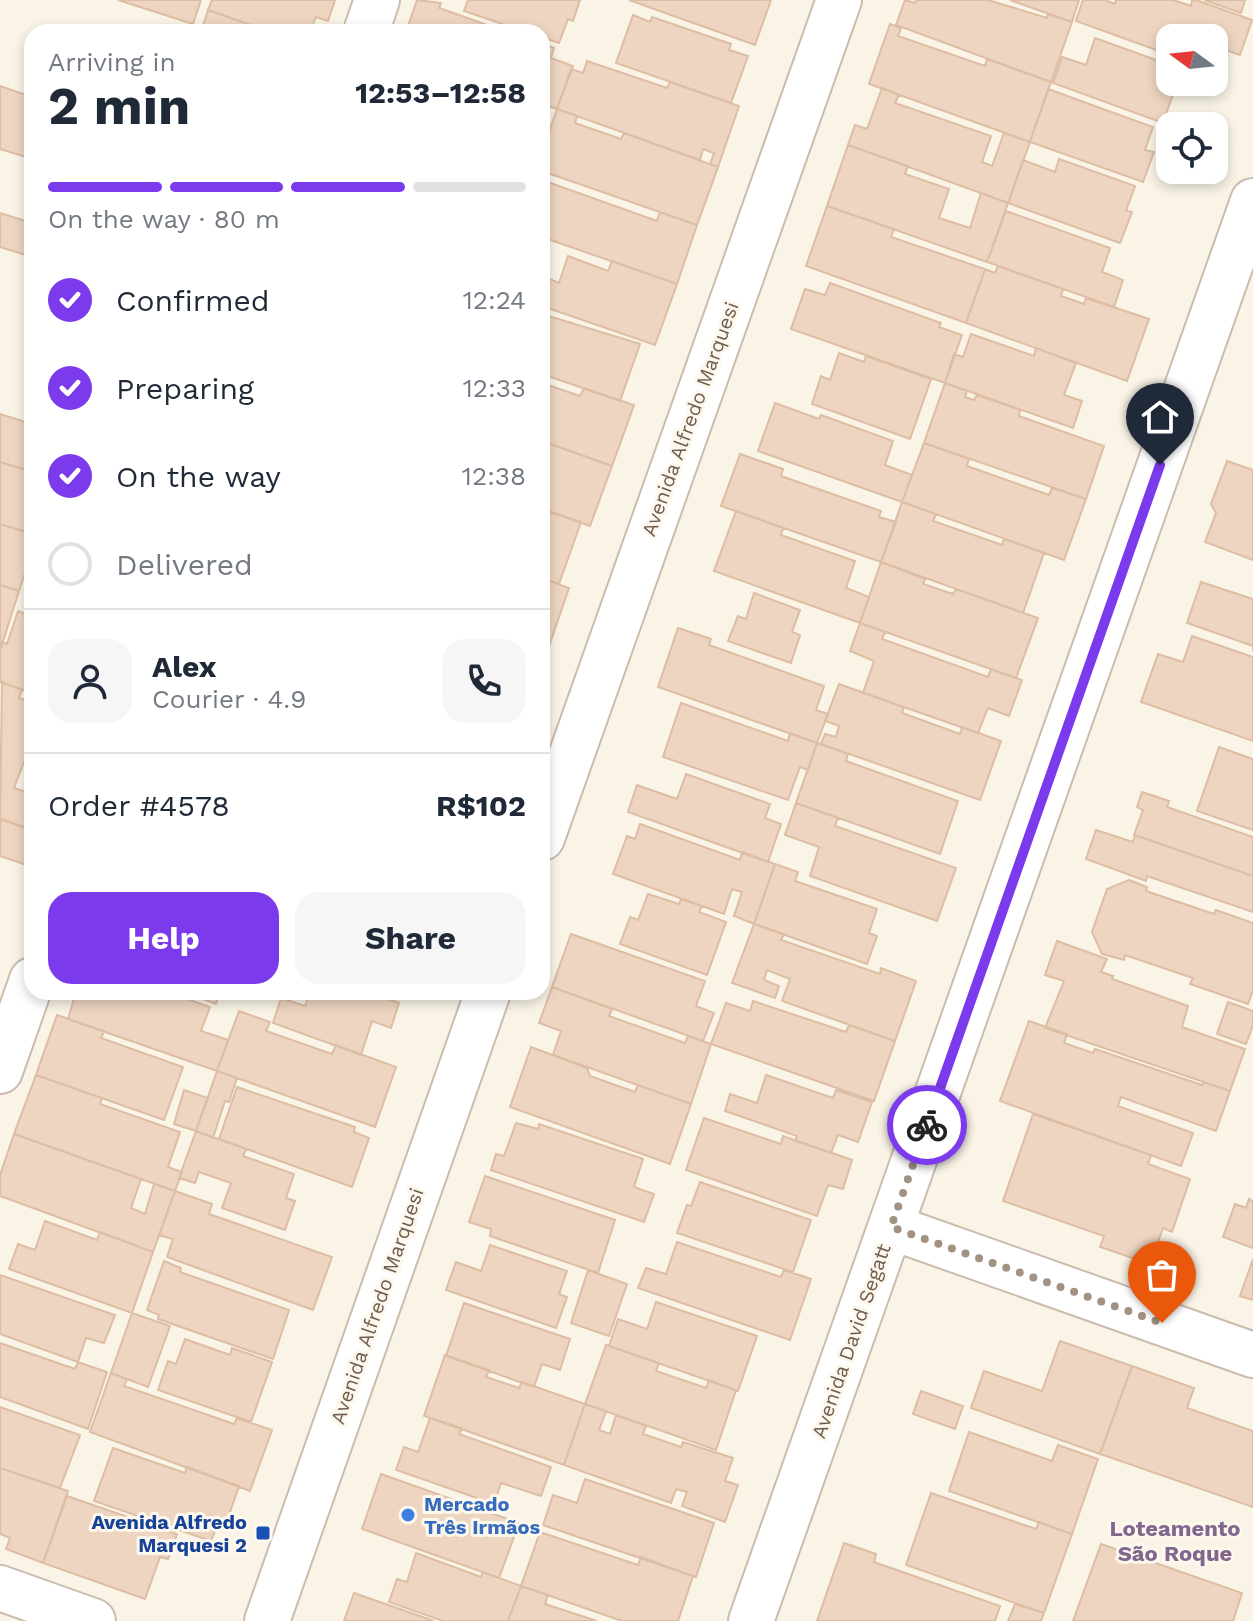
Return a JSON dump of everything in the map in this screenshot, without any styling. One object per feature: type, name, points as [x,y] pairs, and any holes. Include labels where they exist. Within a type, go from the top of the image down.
[{"type":"street","points":[[369,24],[377,0]]},
{"type":"street","name":"Avenida Alfredo Marquesi","points":[[550,815],[839,0]]},
{"type":"street","name":"Avenida David Segatt","points":[[751,1621],[1253,201]]},
{"type":"street","points":[[0,1071],[25,1000]]},
{"type":"street","name":"Avenida Alfredo Marquesi","points":[[267,1621],[485,1000]]},
{"type":"street","points":[[891,1227],[1253,1355]]},
{"type":"street","points":[[0,1588],[93,1621]]},
{"type":"building","points":[[118,0],[201,0],[193,24]]},
{"type":"building","points":[[212,0],[335,0],[328,21],[316,17],[313,24],[247,24],[208,10]]},
{"type":"building","points":[[417,0],[441,3],[439,8],[484,24],[409,24]]},
{"type":"building","points":[[468,0],[580,0],[573,21],[568,19],[559,43],[550,40],[550,24],[502,24],[464,11]]},
{"type":"building","points":[[629,0],[771,0],[755,45]]},
{"type":"building","points":[[905,0],[915,3],[916,0],[988,0],[1047,18],[1048,14],[1072,22],[1051,82],[896,25]]},
{"type":"building","points":[[1010,0],[1079,0],[1072,22]]},
{"type":"building","points":[[1083,0],[1105,0],[1115,4],[1116,0],[1173,0],[1191,6],[1192,0],[1196,0],[1252,20],[1240,55],[1228,51],[1228,24],[1156,24],[1156,50],[1076,21]]},
{"type":"building","points":[[1204,0],[1245,0],[1241,13]]},
{"type":"building","points":[[208,10],[248,24],[204,24]]},
{"type":"building","points":[[633,15],[650,22],[652,17],[731,44],[729,50],[748,56],[731,103],[616,63]]},
{"type":"building","points":[[890,24],[901,28],[898,36],[985,66],[987,59],[1051,82],[1030,142],[869,84]]},
{"type":"building","points":[[1095,38],[1156,60],[1156,96],[1172,96],[1167,112],[1156,112],[1156,120],[1053,83],[1062,57],[1086,65]]},
{"type":"building","points":[[550,47],[554,48],[551,58],[573,66],[557,109],[550,107]]},
{"type":"building","points":[[587,61],[667,88],[670,82],[739,106],[718,167],[710,164],[714,153],[703,149],[700,160],[557,109],[571,69],[583,73]]},
{"type":"building","points":[[0,86],[24,94],[24,156],[0,149]]},
{"type":"building","points":[[882,88],[899,95],[895,103],[991,136],[982,162],[992,166],[1004,133],[1030,142],[1008,203],[848,145],[855,125],[867,129]]},
{"type":"building","points":[[1048,89],[1153,127],[1145,150],[1154,152],[1143,182],[1030,142]]},
{"type":"building","points":[[557,109],[577,116],[575,123],[621,139],[624,133],[718,167],[697,225],[550,174],[550,129]]},
{"type":"building","points":[[848,145],[908,166],[905,174],[949,189],[939,218],[970,228],[981,193],[1008,203],[987,262],[827,206]]},
{"type":"building","points":[[1059,159],[1135,186],[1126,211],[1132,212],[1120,243],[1008,203],[1023,160],[1055,172]]},
{"type":"building","points":[[550,183],[657,221],[660,212],[697,225],[677,284],[550,240]]},
{"type":"building","points":[[827,206],[894,229],[891,237],[985,269],[966,323],[806,266]]},
{"type":"building","points":[[1006,211],[1110,248],[1102,272],[1123,280],[1114,307],[987,262]]},
{"type":"building","points":[[0,213],[24,220],[24,254],[0,247]]},
{"type":"building","points":[[568,256],[608,271],[612,261],[677,284],[655,345],[550,309],[550,279],[559,283]]},
{"type":"building","points":[[998,266],[1063,289],[1061,296],[1084,304],[1086,298],[1149,319],[1127,381],[966,323],[985,269],[995,273]]},
{"type":"building","points":[[830,283],[941,323],[939,327],[962,335],[945,383],[791,329],[805,289],[825,295]]},
{"type":"building","points":[[550,316],[640,344],[620,401],[550,377]]},
{"type":"building","points":[[971,334],[1034,356],[1036,348],[1076,363],[1064,395],[1082,401],[1073,428],[945,383],[954,354],[963,357]]},
{"type":"building","points":[[839,353],[864,362],[866,356],[931,379],[910,439],[812,404],[821,376],[830,380]]},
{"type":"building","points":[[945,383],[967,391],[965,397],[974,400],[977,395],[1020,410],[1019,416],[1104,446],[1086,499],[924,443]]},
{"type":"building","points":[[550,386],[580,396],[584,388],[634,405],[612,466],[550,444]]},
{"type":"building","points":[[775,403],[819,419],[821,415],[893,441],[885,465],[912,475],[902,502],[758,451]]},
{"type":"building","points":[[0,414],[24,422],[24,469],[0,462]]},
{"type":"building","points":[[924,443],[969,459],[967,466],[1049,495],[1052,488],[1086,499],[1064,560],[902,502]]},
{"type":"building","points":[[550,444],[612,466],[590,526],[550,512]]},
{"type":"building","points":[[740,454],[783,469],[781,476],[881,511],[879,517],[896,522],[881,562],[721,506]]},
{"type":"building","points":[[1227,461],[1253,470],[1253,560],[1205,542],[1216,513],[1211,504]]},
{"type":"building","points":[[0,462],[24,470],[24,532],[0,524]]},
{"type":"building","points":[[902,502],[936,514],[933,521],[1002,545],[1004,539],[1044,553],[1023,613],[881,562]]},
{"type":"building","points":[[736,511],[783,528],[781,535],[855,561],[846,588],[869,597],[860,623],[714,571]]},
{"type":"building","points":[[550,512],[581,522],[559,584],[550,581]]},
{"type":"building","points":[[0,524],[24,532],[24,576],[19,591],[0,585]]},
{"type":"building","points":[[881,562],[925,579],[923,584],[953,594],[956,589],[1038,618],[1016,678],[860,623]]},
{"type":"building","points":[[550,581],[569,588],[550,643]]},
{"type":"building","points":[[1201,582],[1253,599],[1253,646],[1187,623]]},
{"type":"building","points":[[0,585],[19,591],[1,648],[0,648]]},
{"type":"building","points":[[754,593],[800,610],[792,632],[800,635],[791,663],[728,641],[738,616],[746,619]]},
{"type":"building","points":[[18,611],[24,613],[24,690],[0,682],[0,650],[2,642],[7,644]]},
{"type":"building","points":[[860,623],[885,632],[882,639],[988,677],[991,669],[1022,680],[1009,716],[988,708],[978,733],[863,693],[874,661],[850,651]]},
{"type":"building","points":[[678,628],[711,639],[709,645],[824,686],[816,710],[828,714],[817,743],[658,687]]},
{"type":"building","points":[[1192,636],[1253,657],[1253,741],[1141,702],[1158,654],[1183,662]]},
{"type":"building","points":[[2,682],[22,690],[19,698],[24,700],[24,762],[14,788],[24,791],[24,827],[0,819]]},
{"type":"building","points":[[839,684],[904,707],[902,713],[960,734],[962,727],[1001,741],[980,800],[821,744],[825,734],[836,737],[839,726],[825,721]]},
{"type":"building","points":[[681,703],[788,741],[790,733],[817,743],[808,770],[800,767],[788,800],[663,757]]},
{"type":"building","points":[[817,743],[848,754],[846,761],[958,801],[940,854],[796,803]]},
{"type":"building","points":[[1219,747],[1253,759],[1253,830],[1197,811]]},
{"type":"building","points":[[686,774],[770,804],[765,818],[781,824],[768,862],[628,812],[637,785],[677,799]]},
{"type":"building","points":[[1142,792],[1169,801],[1167,807],[1253,837],[1253,876],[1134,835],[1143,810],[1137,807]]},
{"type":"building","points":[[796,803],[838,818],[835,826],[956,868],[937,921],[810,876],[819,847],[785,835]]},
{"type":"building","points":[[2,819],[24,827],[24,864],[0,856]]},
{"type":"building","points":[[640,824],[740,860],[742,852],[775,864],[754,924],[734,916],[742,892],[732,889],[724,914],[613,874],[627,836],[635,839]]},
{"type":"building","points":[[1096,830],[1133,842],[1135,835],[1253,876],[1253,912],[1147,876],[1146,881],[1086,859]]},
{"type":"building","points":[[775,864],[798,872],[795,881],[877,909],[869,933],[877,936],[867,964],[754,924]]},
{"type":"building","points":[[1129,880],[1147,887],[1146,891],[1214,914],[1216,910],[1253,923],[1253,990],[1248,1004],[1190,984],[1193,978],[1125,955],[1124,960],[1102,954],[1092,932],[1107,889]]},
{"type":"building","points":[[648,894],[679,904],[681,899],[702,906],[699,912],[726,922],[707,975],[620,944],[630,917],[638,920]]},
{"type":"building","points":[[754,924],[784,934],[781,940],[880,974],[881,968],[916,981],[895,1041],[782,1001],[790,979],[767,970],[764,980],[779,986],[775,998],[732,983]]},
{"type":"building","points":[[571,934],[705,981],[696,1006],[714,1013],[703,1041],[552,987]]},
{"type":"building","points":[[1057,941],[1107,959],[1101,972],[1113,976],[1112,979],[1188,1006],[1182,1027],[1245,1049],[1230,1091],[1045,1028],[1064,981],[1045,975]]},
{"type":"building","points":[[552,987],[612,1009],[609,1016],[685,1043],[688,1036],[711,1044],[691,1104],[553,1055],[561,1031],[539,1023],[547,1000],[550,1000]]},
{"type":"building","points":[[74,1000],[190,1000],[210,1007],[201,1031],[228,1040],[217,1071],[68,1019]]},
{"type":"building","points":[[280,1000],[305,1006],[307,1000],[390,1000],[399,1003],[391,1028],[372,1021],[361,1055],[273,1023]]},
{"type":"building","points":[[753,1001],[846,1032],[849,1025],[895,1041],[874,1101],[711,1044],[726,1003],[750,1011]]},
{"type":"building","points":[[1228,1002],[1253,1011],[1253,1025],[1246,1044],[1217,1034]]},
{"type":"building","points":[[239,1011],[270,1022],[266,1031],[332,1054],[336,1045],[396,1067],[375,1127],[217,1071]]},
{"type":"building","points":[[57,1015],[104,1031],[101,1038],[183,1067],[164,1120],[36,1075]]},
{"type":"building","points":[[1029,1021],[1067,1034],[1064,1043],[1093,1053],[1095,1049],[1202,1085],[1204,1082],[1230,1091],[1216,1131],[1121,1097],[1118,1106],[1193,1133],[1181,1166],[1000,1101]]},
{"type":"building","points":[[531,1047],[587,1068],[590,1076],[635,1092],[638,1085],[691,1104],[670,1164],[510,1107]]},
{"type":"building","points":[[217,1071],[237,1078],[229,1102],[225,1101],[213,1138],[196,1131]]},
{"type":"building","points":[[36,1075],[102,1098],[100,1104],[180,1132],[168,1167],[182,1172],[175,1191],[14,1134]]},
{"type":"building","points":[[766,1075],[833,1098],[836,1090],[872,1102],[858,1142],[838,1135],[831,1153],[795,1141],[797,1136],[725,1111],[730,1094],[757,1103]]},
{"type":"building","points":[[237,1087],[355,1127],[354,1132],[369,1138],[352,1187],[219,1139]]},
{"type":"building","points":[[184,1090],[208,1098],[196,1131],[174,1124]]},
{"type":"building","points":[[1033,1114],[1151,1155],[1148,1164],[1190,1179],[1172,1232],[1163,1228],[1150,1264],[1100,1247],[1104,1236],[1003,1201]]},
{"type":"building","points":[[704,1118],[781,1144],[783,1136],[852,1160],[843,1189],[828,1185],[817,1216],[686,1170]]},
{"type":"building","points":[[516,1123],[538,1129],[539,1124],[643,1159],[634,1187],[654,1194],[644,1222],[491,1170],[496,1154],[504,1156]]},
{"type":"building","points":[[196,1131],[246,1149],[243,1156],[294,1174],[286,1198],[295,1201],[285,1230],[222,1208],[231,1183],[199,1172],[195,1183],[179,1178]]},
{"type":"building","points":[[14,1134],[141,1179],[131,1208],[145,1214],[154,1184],[175,1191],[153,1252],[0,1196],[0,1175]]},
{"type":"building","points":[[485,1176],[615,1220],[598,1273],[490,1236],[491,1229],[469,1222]]},
{"type":"building","points":[[700,1182],[811,1220],[793,1272],[677,1233]]},
{"type":"building","points":[[175,1191],[212,1204],[209,1214],[332,1257],[313,1310],[167,1257],[173,1239],[159,1235]]},
{"type":"building","points":[[1249,1199],[1253,1201],[1253,1248],[1223,1237],[1235,1204],[1246,1208]]},
{"type":"building","points":[[45,1221],[97,1240],[100,1232],[153,1252],[132,1313],[9,1269],[18,1244],[35,1250]]},
{"type":"building","points":[[677,1242],[781,1277],[784,1270],[811,1279],[790,1340],[638,1288],[646,1268],[666,1274]]},
{"type":"building","points":[[490,1245],[567,1271],[559,1294],[567,1297],[556,1328],[446,1290],[456,1262],[481,1271]]},
{"type":"building","points":[[1253,1259],[1253,1300],[1240,1296]]},
{"type":"building","points":[[164,1261],[181,1268],[180,1272],[289,1310],[273,1359],[158,1319],[159,1315],[147,1310]]},
{"type":"building","points":[[588,1270],[627,1284],[609,1336],[571,1323]]},
{"type":"building","points":[[0,1275],[115,1315],[104,1343],[86,1338],[78,1362],[0,1334]]},
{"type":"building","points":[[656,1302],[757,1336],[738,1391],[609,1346],[618,1319],[647,1329]]},
{"type":"building","points":[[464,1303],[570,1339],[560,1370],[542,1364],[534,1387],[446,1356]]},
{"type":"building","points":[[132,1313],[170,1326],[148,1387],[111,1373]]},
{"type":"building","points":[[185,1339],[230,1355],[232,1348],[272,1362],[251,1422],[158,1390],[168,1361],[176,1364]]},
{"type":"building","points":[[1060,1341],[1132,1366],[1100,1454],[971,1408],[984,1371],[1042,1391]]},
{"type":"building","points":[[0,1343],[75,1369],[78,1362],[107,1372],[88,1429],[0,1397]]},
{"type":"building","points":[[606,1345],[659,1363],[656,1371],[706,1388],[709,1380],[736,1390],[716,1450],[585,1404]]},
{"type":"building","points":[[445,1355],[489,1370],[486,1377],[519,1388],[522,1382],[585,1404],[564,1465],[424,1416]]},
{"type":"building","points":[[1132,1366],[1194,1388],[1187,1408],[1253,1431],[1253,1507],[1100,1454]]},
{"type":"building","points":[[111,1373],[127,1379],[124,1386],[234,1424],[237,1418],[272,1430],[250,1491],[90,1432]]},
{"type":"building","points":[[921,1391],[963,1406],[955,1429],[913,1414]]},
{"type":"building","points":[[585,1404],[606,1411],[599,1430],[610,1434],[616,1415],[646,1426],[643,1434],[681,1447],[683,1442],[733,1458],[725,1481],[738,1485],[725,1522],[682,1506],[687,1492],[676,1489],[671,1503],[564,1465]]},
{"type":"building","points":[[0,1407],[80,1435],[60,1488],[0,1468]]},
{"type":"building","points":[[430,1418],[462,1428],[459,1434],[551,1467],[541,1496],[501,1483],[494,1504],[396,1470],[404,1447],[418,1452]]},
{"type":"building","points":[[969,1432],[1052,1461],[1058,1445],[1098,1459],[1072,1534],[949,1491]]},
{"type":"building","points":[[113,1448],[185,1473],[187,1467],[239,1486],[227,1521],[220,1518],[211,1541],[94,1501]]},
{"type":"building","points":[[0,1468],[68,1491],[43,1563],[6,1549],[10,1538],[0,1534]]},
{"type":"building","points":[[381,1474],[519,1523],[499,1578],[362,1529]]},
{"type":"building","points":[[585,1479],[714,1523],[696,1577],[543,1525],[553,1495],[577,1503]]},
{"type":"building","points":[[931,1493],[1036,1529],[1039,1522],[1072,1534],[1044,1613],[906,1565]]},
{"type":"building","points":[[67,1496],[177,1534],[168,1559],[160,1557],[145,1599],[43,1563]]},
{"type":"building","points":[[540,1532],[638,1565],[641,1557],[693,1576],[678,1621],[622,1621],[521,1586]]},
{"type":"building","points":[[844,1543],[876,1554],[874,1562],[1000,1606],[995,1621],[817,1621]]},
{"type":"building","points":[[1101,1544],[1242,1593],[1233,1621],[1073,1621]]},
{"type":"building","points":[[416,1553],[481,1577],[483,1572],[521,1586],[508,1621],[443,1621],[389,1602],[397,1579],[407,1582]]},
{"type":"building","points":[[521,1586],[548,1595],[545,1604],[597,1621],[508,1621]]},
{"type":"building","points":[[354,1593],[434,1621],[344,1621]]},
{"type":"building","points":[[1015,1604],[1044,1613],[1041,1621],[1008,1621]]},
{"type":"way so far","points":[[927,1125],[891,1227],[1162,1323]]},
{"type":"place","name":"Mercado Três Irmãos","points":[[408,1515]]},
{"type":"place","name":"Avenida Alfredo Marquesi 2","points":[[263,1533]]},
{"type":"district","name":"Loteamento São Roque","points":[[1175,1540]]},
{"type":"route","points":[[927,1125],[1160,465]]}]
